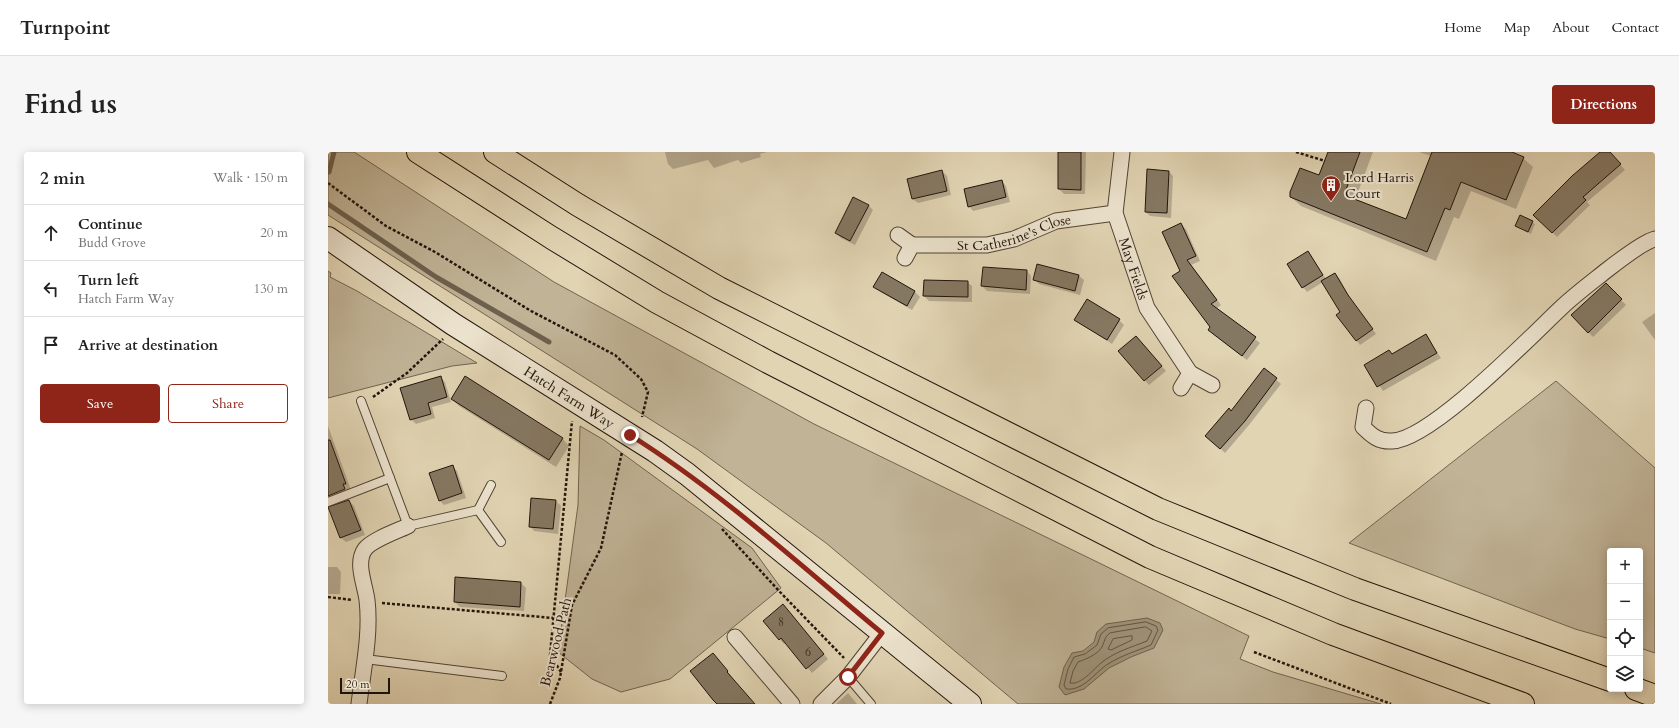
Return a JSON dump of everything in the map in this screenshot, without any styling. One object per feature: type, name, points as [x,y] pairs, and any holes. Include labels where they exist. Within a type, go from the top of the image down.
[{"type":"highway","points":[[418,152],[552,238],[657,302],[775,366],[1150,557],[1333,634],[1523,704]]},
{"type":"highway","points":[[495,152],[578,205],[719,288],[1158,509],[1355,589],[1607,679]]},
{"type":"highway","points":[[1643,692],[1655,696]]},
{"type":"street","name":"May Fields","points":[[1122,152],[1115,213],[1147,308],[1190,373],[1212,385]]},
{"type":"street","name":"St Catherine's Close","points":[[912,245],[987,245],[1014,238],[1056,222],[1115,213]]},
{"type":"street","points":[[898,235],[912,245],[905,258]]},
{"type":"street","name":"Hatch Farm Way","points":[[328,238],[453,324],[656,451],[687,474],[970,704]]},
{"type":"street","points":[[1366,408],[1363,427],[1375,439],[1393,441],[1414,434],[1451,408],[1497,368],[1564,305],[1615,264],[1655,239]]},
{"type":"street","points":[[1181,388],[1190,373]]},
{"type":"street","points":[[359,704],[365,659],[367,602],[360,567],[365,549],[368,545],[408,526]]},
{"type":"street","points":[[821,704],[848,677],[882,633]]},
{"type":"street","points":[[735,637],[792,704]]},
{"type":"lane","points":[[361,401],[408,526],[478,510]]},
{"type":"lane","points":[[328,502],[390,478]]},
{"type":"lane","points":[[478,510],[490,485]]},
{"type":"lane","points":[[478,510],[501,542]]},
{"type":"lane","points":[[365,659],[502,676]]},
{"type":"lane","points":[[848,677],[871,704]]},
{"type":"path","points":[[1296,152],[1325,161]]},
{"type":"path","points":[[328,183],[386,226],[435,252],[531,311],[615,355],[641,379],[648,392],[642,417]]},
{"type":"path","points":[[361,401],[373,397],[407,373],[440,344],[453,324]]},
{"type":"path","points":[[561,672],[550,654],[572,417]]},
{"type":"path","name":"Bearwood Path","points":[[550,704],[561,672],[572,605],[601,548],[622,448]]},
{"type":"path","points":[[719,526],[844,658]]},
{"type":"path","points":[[328,597],[367,602],[553,618]]},
{"type":"path","points":[[1254,652],[1391,704]]},
{"type":"shaded area","points":[[328,152],[354,152],[554,282],[814,424],[1249,636],[1240,659],[1273,672],[1381,704],[1018,704],[826,543],[697,449],[328,215]]},
{"type":"shaded area","points":[[328,271],[331,273],[330,277],[357,291],[477,363],[452,366],[328,398]]},
{"type":"shaded area","points":[[1556,381],[1655,468],[1655,653],[1643,649],[1643,548],[1607,548],[1607,638],[1575,629],[1349,543]]},
{"type":"shaded area","points":[[580,426],[604,440],[752,548],[781,588],[670,679],[621,692],[592,679],[558,652],[578,505]]},
{"type":"water","points":[[1147,618],[1160,623],[1163,630],[1154,648],[1109,668],[1084,689],[1065,695],[1059,687],[1064,667],[1072,653],[1083,651],[1094,642],[1097,632],[1106,624]]},
{"type":"building","points":[[1058,152],[1081,152],[1081,190],[1058,189]]},
{"type":"building","name":"Lord Harris Court","points":[[1328,152],[1360,152],[1344,195],[1406,219],[1432,152],[1512,152],[1524,157],[1506,200],[1461,182],[1450,210],[1445,208],[1427,252],[1290,197],[1290,192],[1300,168],[1319,175]]},
{"type":"building","points":[[1600,152],[1610,152],[1621,164],[1583,197],[1586,200],[1552,233],[1533,215],[1572,176]]},
{"type":"building","points":[[1147,169],[1169,171],[1167,213],[1145,212]]},
{"type":"building","points":[[942,170],[947,191],[912,199],[907,179]]},
{"type":"building","points":[[1002,180],[1006,197],[968,207],[964,189]]},
{"type":"building","points":[[853,197],[869,205],[850,241],[835,233]]},
{"type":"building","points":[[1520,215],[1533,221],[1528,232],[1515,226]]},
{"type":"building","points":[[1181,223],[1196,256],[1187,260],[1217,300],[1211,304],[1256,337],[1242,356],[1208,330],[1210,327],[1172,276],[1180,271],[1162,232]]},
{"type":"building","points":[[1308,251],[1323,275],[1302,288],[1287,264]]},
{"type":"building","points":[[1037,264],[1079,275],[1075,291],[1033,280]]},
{"type":"building","points":[[983,267],[1027,270],[1026,290],[981,286]]},
{"type":"building","points":[[882,272],[915,291],[907,306],[873,287]]},
{"type":"building","points":[[1335,273],[1348,295],[1373,329],[1356,341],[1336,315],[1340,312],[1321,281]]},
{"type":"building","points":[[924,280],[968,281],[968,297],[923,296]]},
{"type":"building","points":[[1606,283],[1622,299],[1588,333],[1571,315]]},
{"type":"building","points":[[1087,299],[1120,319],[1107,340],[1074,320]]},
{"type":"building","points":[[1426,334],[1437,353],[1377,387],[1364,365],[1389,350],[1392,354]]},
{"type":"building","points":[[1136,336],[1162,366],[1144,381],[1118,351]]},
{"type":"building","points":[[1264,368],[1277,378],[1245,421],[1220,449],[1205,436],[1229,408],[1231,411]]},
{"type":"building","points":[[441,376],[447,397],[428,403],[431,414],[410,420],[400,388]]},
{"type":"building","points":[[465,376],[563,438],[549,460],[451,399]]},
{"type":"building","points":[[328,440],[330,440],[346,484],[343,484],[345,489],[328,496]]},
{"type":"building","points":[[453,465],[462,493],[439,501],[429,473]]},
{"type":"building","points":[[531,498],[556,500],[553,529],[529,527]]},
{"type":"building","points":[[349,500],[361,530],[340,538],[328,507]]},
{"type":"building","points":[[455,577],[521,582],[520,607],[454,602]]},
{"type":"building","points":[[783,604],[824,654],[806,669],[781,638],[779,640],[763,621]]},
{"type":"building","points":[[713,653],[728,671],[727,672],[755,704],[717,704],[713,700],[690,671]]},
{"type":"waterway","points":[[329,172],[334,152]]},
{"type":"waterway","points":[[328,204],[436,277],[549,342]]},
{"type":"place","name":"Lord Harris Court","points":[[1331,202]]},
{"type":"route","points":[[630,435],[656,451],[730,507],[882,633],[848,677]]}]
